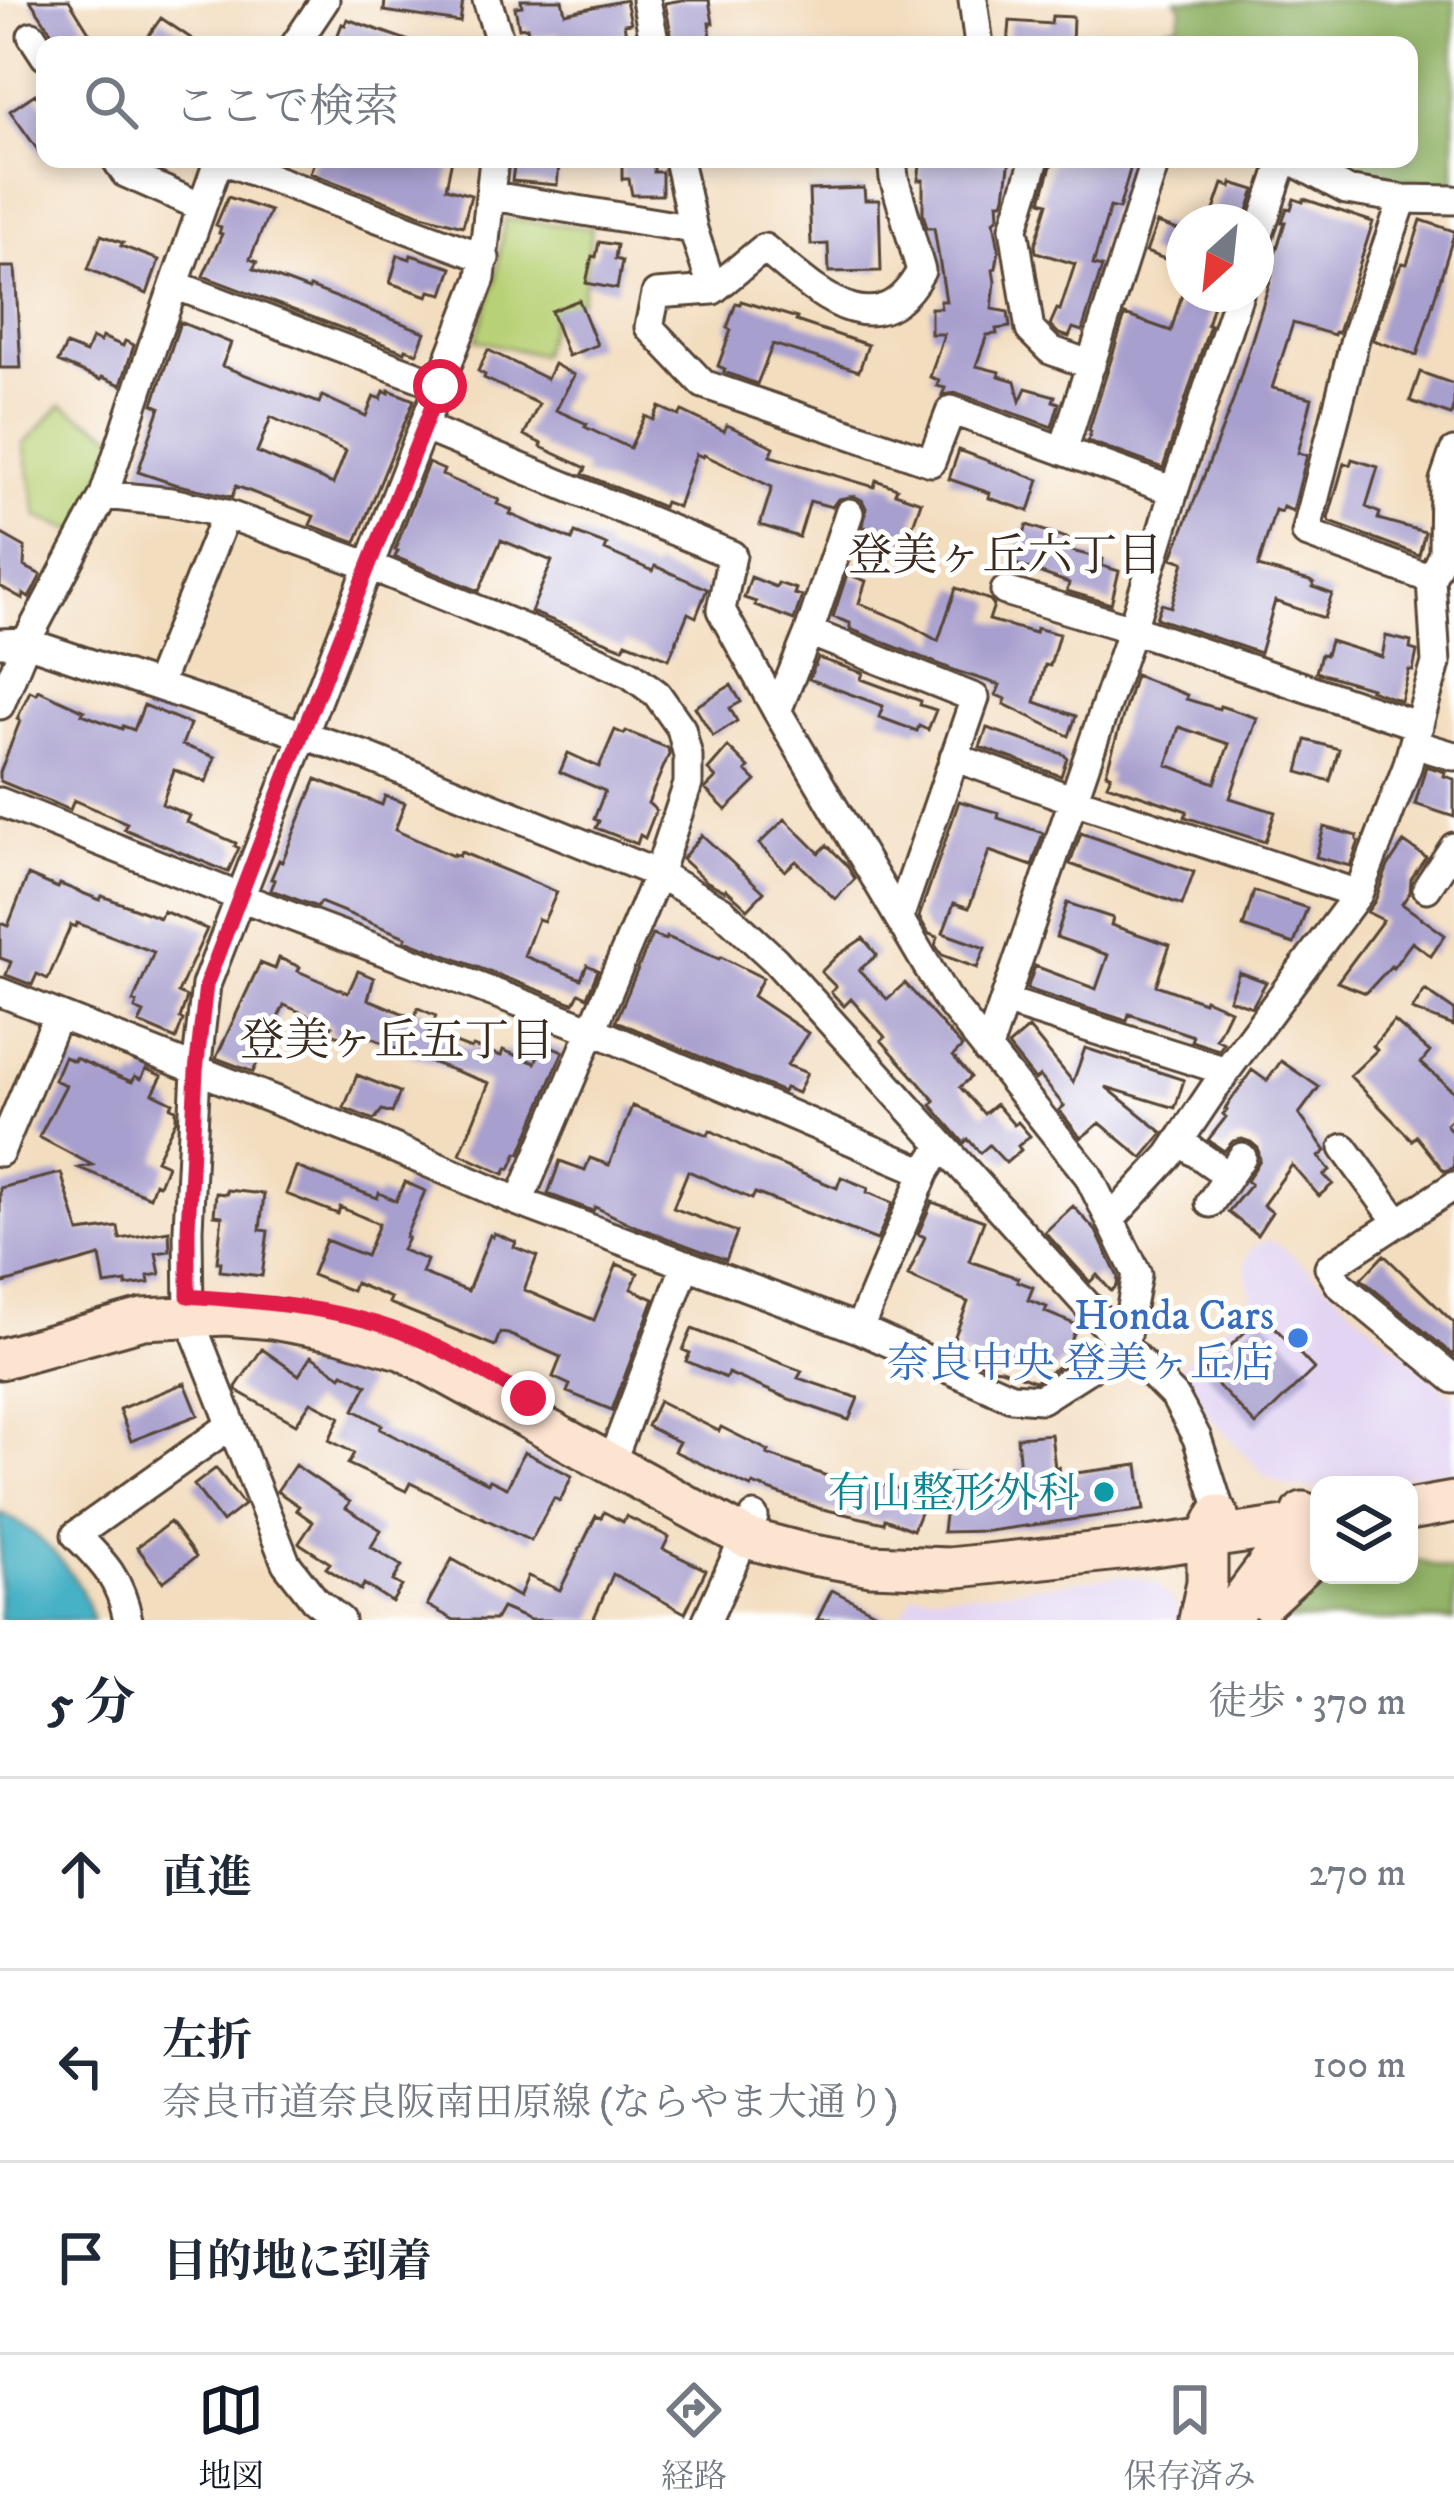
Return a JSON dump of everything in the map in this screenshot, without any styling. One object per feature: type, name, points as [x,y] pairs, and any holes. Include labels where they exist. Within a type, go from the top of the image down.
[{"type":"street","points":[[305,36],[325,0]]},
{"type":"street","points":[[487,0],[498,36]]},
{"type":"street","points":[[646,0],[654,36]]},
{"type":"street","points":[[974,0],[979,36]]},
{"type":"street","points":[[122,168],[202,207]]},
{"type":"street","points":[[0,705],[13,642],[104,495],[217,168]]},
{"type":"street","points":[[244,168],[485,258]]},
{"type":"street","points":[[340,1620],[314,1599],[286,1563],[189,1306],[196,1071],[206,985],[482,278],[494,168]]},
{"type":"street","points":[[681,168],[693,229],[713,290]]},
{"type":"street","points":[[893,168],[921,271],[911,290],[893,307],[842,307],[764,248],[713,290],[656,294],[649,327],[703,384],[931,462],[951,410],[1174,491]]},
{"type":"street","points":[[1032,168],[1014,227],[1030,330],[1050,350],[1091,364]]},
{"type":"street","points":[[1063,451],[1153,168]]},
{"type":"street","points":[[1270,204],[1283,168]]},
{"type":"street","points":[[1303,168],[1346,190],[1403,199],[1454,200]]},
{"type":"street","points":[[492,196],[693,229]]},
{"type":"street","points":[[1403,199],[1356,335],[1306,532],[1431,579]]},
{"type":"street","points":[[175,285],[440,386]]},
{"type":"street","points":[[986,1051],[1132,629],[1233,312]]},
{"type":"street","points":[[0,992],[373,1139],[519,1202],[859,1329],[1011,1396],[1041,1399],[1124,1346],[1137,1274],[1088,1174],[946,998],[777,711],[721,610],[732,555],[423,427]]},
{"type":"street","points":[[1110,1220],[1169,1156],[1226,1071],[1358,895],[1416,735],[1436,663],[1431,579],[1449,554],[1444,481],[1454,452]]},
{"type":"street","points":[[104,495],[226,514],[370,566],[630,674],[658,694],[681,728],[688,784],[658,874],[519,1202]]},
{"type":"street","points":[[777,711],[849,513]]},
{"type":"street","points":[[157,686],[226,514]]},
{"type":"street","points":[[1005,591],[1132,629],[1416,735],[1454,756]]},
{"type":"street","points":[[809,632],[974,698],[899,918]]},
{"type":"street","points":[[13,642],[367,756],[658,874],[721,910],[775,960],[1175,1397],[1197,1438],[1214,1523],[1199,1620]]},
{"type":"street","points":[[954,758],[1358,895]]},
{"type":"street","points":[[0,802],[590,1029],[925,1172]]},
{"type":"street","points":[[1427,888],[1454,847]]},
{"type":"street","points":[[1004,1001],[1226,1071]]},
{"type":"street","points":[[0,1152],[58,1015]]},
{"type":"street","points":[[1179,1141],[1235,1167],[1210,1203]]},
{"type":"street","points":[[859,1329],[925,1172],[942,1144]]},
{"type":"street","points":[[1344,1148],[1398,1222]]},
{"type":"street","points":[[1454,1186],[1329,1267],[1339,1284],[1454,1379]]},
{"type":"street","points":[[614,1455],[686,1264]]},
{"type":"street","points":[[0,1341],[88,1313],[149,1300],[338,1331],[404,1351],[807,1555],[872,1565],[949,1568],[1154,1546],[1214,1523]]},
{"type":"street","points":[[0,1359],[189,1306]]},
{"type":"street","points":[[128,1620],[123,1594],[108,1566],[76,1535],[231,1425]]},
{"type":"street","points":[[1418,1497],[1454,1499]]},
{"type":"street","points":[[1418,1508],[1454,1499]]},
{"type":"street","points":[[750,1527],[853,1545],[980,1551],[1214,1523],[1310,1520]]},
{"type":"street","points":[[1227,1620],[1310,1523]]},
{"type":"street","points":[[1244,1620],[1310,1524]]},
{"type":"street","points":[[707,1620],[750,1527]]},
{"type":"street","points":[[1154,1546],[1177,1564],[1190,1584],[1199,1620]]},
{"type":"shaded area","name":"Honda Cars 奈良中央 登美ヶ丘店","points":[[1269,1240],[1286,1250],[1454,1397],[1454,1471],[1310,1476],[1310,1489],[1286,1486],[1265,1476],[1170,1375],[1252,1301],[1245,1263],[1253,1247]]},
{"type":"shaded area","points":[[1121,1576],[1158,1585],[1175,1603],[1180,1620],[900,1620],[913,1594],[983,1593]]},
{"type":"green space","points":[[1176,0],[1454,0],[1454,184],[1360,177],[1343,168],[1418,168],[1418,36],[1148,36],[1148,32],[1178,24],[1182,7]]},
{"type":"green space","points":[[505,219],[592,228],[582,299],[553,315],[541,355],[476,340],[495,283]]},
{"type":"green space","points":[[61,405],[116,436],[80,533],[37,517],[24,444]]},
{"type":"green space","points":[[1418,1561],[1454,1572],[1454,1620],[1269,1620],[1310,1583],[1418,1584]]},
{"type":"water","points":[[0,1513],[54,1553],[80,1588],[93,1620],[0,1620]]},
{"type":"building","points":[[30,0],[69,0],[91,36],[54,36]]},
{"type":"building","points":[[385,0],[463,0],[460,22],[384,11]]},
{"type":"building","points":[[521,0],[562,0],[565,13],[626,0],[631,23],[624,24],[626,35],[621,36],[529,36],[527,27],[519,28],[515,7],[522,6]]},
{"type":"building","points":[[709,0],[711,36],[672,36],[665,3]]},
{"type":"building","points":[[1052,16],[1073,17],[1072,36],[1009,36],[1010,21],[1051,24]]},
{"type":"building","points":[[161,18],[188,36],[148,36]]},
{"type":"building","points":[[347,19],[395,36],[337,36]]},
{"type":"building","points":[[36,95],[36,147],[10,111]]},
{"type":"building","points":[[312,168],[450,168],[446,188],[471,195],[463,226],[310,173]]},
{"type":"building","points":[[514,168],[559,168],[557,185],[512,181]]},
{"type":"building","points":[[622,168],[654,168],[662,172],[662,195],[632,195],[629,179],[622,179]]},
{"type":"building","points":[[920,168],[1009,168],[1005,196],[998,202],[999,216],[994,221],[999,250],[993,269],[992,309],[1008,312],[1010,327],[987,335],[976,366],[1015,381],[1020,401],[1026,388],[1055,396],[1053,401],[1059,403],[1052,427],[957,393],[942,395],[945,388],[930,377],[944,334],[931,334],[931,308],[941,308],[940,301],[946,301],[934,228],[927,228],[923,214],[923,180],[918,180]]},
{"type":"building","points":[[1050,168],[1130,168],[1119,209],[1110,207],[1093,265],[1102,267],[1082,331],[1073,328],[1069,337],[1050,325],[1075,264],[1036,252],[1048,203],[1041,201]]},
{"type":"building","points":[[1232,183],[1255,190],[1250,204],[1216,204],[1223,184],[1231,187]]},
{"type":"building","points":[[864,188],[865,200],[879,200],[881,271],[829,272],[828,244],[811,245],[809,190]]},
{"type":"building","points":[[228,197],[270,211],[250,259],[257,262],[253,269],[425,332],[417,353],[203,276],[222,234],[216,225]]},
{"type":"building","points":[[1294,199],[1304,199],[1373,222],[1338,333],[1293,323],[1272,388],[1312,398],[1298,453],[1307,455],[1293,511],[1275,510],[1258,567],[1310,581],[1313,587],[1332,594],[1324,618],[1275,601],[1260,653],[1156,618],[1161,604],[1171,607],[1184,562],[1172,558],[1233,401],[1261,312],[1274,312],[1274,258],[1282,222],[1287,208],[1291,209]]},
{"type":"building","points":[[1421,220],[1454,234],[1417,355],[1373,340]]},
{"type":"building","points":[[1157,223],[1166,226],[1166,259],[1146,252]]},
{"type":"building","points":[[101,235],[159,260],[147,294],[88,269]]},
{"type":"building","points":[[599,242],[617,245],[615,259],[622,261],[617,289],[586,283]]},
{"type":"building","points":[[398,255],[452,268],[443,294],[430,291],[428,296],[390,283]]},
{"type":"building","points":[[0,267],[15,267],[21,368],[0,368]]},
{"type":"building","points":[[579,300],[597,345],[568,356],[551,311]]},
{"type":"building","points":[[741,301],[868,345],[859,371],[773,344],[757,384],[724,372],[718,366],[731,330],[727,328]]},
{"type":"building","points":[[1177,312],[1211,312],[1163,468],[1088,441],[1125,315],[1171,331]]},
{"type":"building","points":[[180,322],[231,343],[222,366],[319,403],[322,396],[366,416],[374,396],[381,399],[384,391],[414,400],[356,542],[310,525],[314,516],[236,486],[232,497],[138,472],[160,407],[153,404]],"holes":[[[271,417],[346,451],[333,484],[257,452]]]},
{"type":"building","points":[[102,337],[123,346],[125,341],[134,345],[121,385],[58,362],[66,345],[86,353],[92,338],[100,342]]},
{"type":"building","points":[[488,350],[547,379],[554,364],[574,375],[556,410],[630,448],[645,416],[653,420],[659,407],[679,416],[682,411],[724,431],[727,425],[774,447],[770,456],[874,487],[876,480],[897,488],[895,493],[921,502],[907,542],[863,527],[866,508],[854,496],[838,499],[832,507],[810,501],[799,537],[760,525],[772,487],[704,455],[696,454],[678,507],[665,502],[663,507],[583,474],[586,468],[524,435],[539,404],[484,378],[478,371]]},
{"type":"building","points":[[1420,372],[1454,384],[1451,415],[1410,401]]},
{"type":"building","points":[[959,450],[1039,480],[1029,511],[949,479]]},
{"type":"building","points":[[1352,459],[1378,467],[1366,507],[1380,513],[1378,519],[1425,532],[1419,555],[1330,522],[1344,463],[1350,465]]},
{"type":"building","points":[[428,463],[444,470],[442,475],[499,500],[497,504],[512,510],[510,514],[572,540],[575,533],[607,545],[605,550],[707,589],[696,617],[688,613],[669,659],[626,642],[623,648],[531,612],[552,561],[501,540],[479,591],[395,557]]},
{"type":"building","points":[[1027,525],[1072,540],[1068,550],[1103,559],[1102,566],[1119,571],[1111,604],[1067,591],[1069,583],[1013,563]]},
{"type":"building","points":[[0,533],[25,547],[24,566],[41,575],[29,598],[0,586]]},
{"type":"building","points":[[847,574],[866,581],[859,603],[938,641],[956,588],[990,600],[994,605],[989,620],[1035,633],[1036,628],[1059,634],[1035,702],[1076,716],[1069,736],[1004,704],[1006,699],[996,695],[1000,685],[850,629],[850,623],[833,617]]},
{"type":"building","points":[[751,577],[796,589],[794,594],[802,596],[794,620],[744,598]]},
{"type":"building","points":[[1386,636],[1411,642],[1410,649],[1417,651],[1401,701],[1316,672],[1330,641],[1382,657]]},
{"type":"building","points":[[818,658],[863,673],[861,679],[936,710],[928,730],[919,726],[917,731],[879,717],[883,706],[809,679]]},
{"type":"building","points":[[1135,675],[1187,695],[1186,699],[1257,718],[1230,798],[1275,812],[1265,842],[1185,817],[1187,811],[1107,784],[1111,775],[1106,773]],"holes":[[[1179,727],[1229,744],[1215,783],[1167,765]]]},
{"type":"building","points":[[731,685],[741,702],[730,708],[737,721],[713,736],[695,707]]},
{"type":"building","points":[[38,690],[122,729],[134,730],[144,705],[190,724],[182,745],[215,757],[206,782],[174,770],[162,804],[190,816],[187,822],[236,843],[239,848],[228,872],[124,829],[127,823],[74,800],[70,810],[0,781],[17,719],[30,691],[36,694]]},
{"type":"building","points":[[987,728],[1063,754],[1067,758],[1061,776],[980,747]]},
{"type":"building","points":[[615,730],[668,748],[648,803],[656,810],[645,838],[640,835],[637,844],[596,828],[599,821],[594,819],[605,791],[560,772],[568,753],[599,767]]},
{"type":"building","points":[[1306,740],[1339,749],[1330,781],[1298,772]]},
{"type":"building","points":[[728,747],[756,781],[726,810],[705,789],[716,778],[708,770]]},
{"type":"building","points":[[1426,766],[1454,779],[1454,817],[1415,804]]},
{"type":"building","points":[[316,779],[382,805],[385,796],[405,803],[395,830],[557,892],[544,921],[538,919],[524,956],[581,979],[587,965],[598,970],[587,997],[579,993],[570,1002],[405,940],[320,902],[317,907],[271,890],[275,880],[271,879]]},
{"type":"building","points":[[959,801],[1043,833],[1032,866],[989,851],[969,908],[954,903],[943,933],[985,948],[977,968],[942,955],[935,945],[938,937],[929,934],[919,917]]},
{"type":"building","points":[[785,819],[819,853],[827,845],[846,864],[855,879],[835,899],[796,861],[785,871],[759,844]]},
{"type":"building","points":[[1324,827],[1357,836],[1350,866],[1316,857]]},
{"type":"building","points":[[1081,833],[1194,872],[1182,905],[1070,864]]},
{"type":"building","points":[[702,835],[764,892],[748,909],[682,859]]},
{"type":"building","points":[[1404,842],[1426,857],[1402,904],[1445,935],[1431,956],[1412,942],[1366,993],[1337,982],[1383,920],[1367,912]]},
{"type":"building","points":[[28,875],[160,918],[163,911],[207,929],[178,993],[187,997],[176,1039],[139,1023],[144,1013],[133,1002],[154,952],[77,923],[71,925],[48,979],[37,974],[32,985],[6,975],[11,962],[0,958],[0,923],[8,926]]},
{"type":"building","points":[[1254,891],[1307,908],[1294,944],[1243,927]]},
{"type":"building","points":[[1067,903],[1113,918],[1111,925],[1170,945],[1156,985],[1230,1010],[1216,1039],[1224,1043],[1219,1050],[1129,1014],[1127,1021],[1027,989],[1035,966],[1096,989],[1108,955],[1056,937]]},
{"type":"building","points":[[652,935],[721,957],[763,978],[753,996],[808,1033],[787,1065],[807,1073],[798,1093],[785,1088],[783,1092],[616,1021]]},
{"type":"building","points":[[863,938],[877,955],[859,970],[887,999],[905,983],[962,1047],[953,1056],[971,1077],[960,1087],[984,1114],[996,1104],[1030,1136],[1006,1163],[989,1145],[980,1153],[968,1139],[964,1143],[931,1105],[935,1101],[881,1040],[885,1037],[851,999],[844,1006],[831,992],[836,987],[821,972]]},
{"type":"building","points":[[279,958],[348,993],[358,971],[374,978],[368,999],[414,1018],[418,1008],[436,1016],[429,1033],[471,1049],[501,1056],[503,1050],[535,1063],[543,1043],[563,1051],[510,1169],[504,1174],[460,1154],[489,1083],[352,1029],[347,1039],[329,1032],[332,1026],[284,1005],[253,1072],[216,1058],[260,963],[275,969]]},
{"type":"building","points":[[1239,972],[1266,982],[1252,1007],[1229,999]]},
{"type":"building","points":[[1425,990],[1454,1010],[1454,1026],[1412,1010]]},
{"type":"building","points":[[1394,1021],[1430,1052],[1421,1063],[1454,1092],[1454,1116],[1446,1124],[1454,1135],[1454,1168],[1444,1171],[1416,1136],[1412,1140],[1350,1076],[1377,1050],[1373,1046]]},
{"type":"building","points":[[1029,1028],[1073,1082],[1085,1048],[1184,1080],[1175,1108],[1106,1087],[1163,1133],[1142,1158],[1100,1123],[1081,1138],[1059,1110],[1064,1106],[1008,1046]]},
{"type":"building","points":[[64,1057],[132,1082],[135,1076],[141,1079],[146,1069],[162,1076],[153,1093],[173,1103],[176,1120],[156,1160],[167,1165],[150,1197],[79,1168],[92,1165],[39,1137],[66,1085],[54,1080]]},
{"type":"building","points":[[1281,1061],[1319,1087],[1299,1114],[1326,1151],[1319,1157],[1330,1170],[1324,1175],[1333,1184],[1319,1196],[1292,1165],[1263,1205],[1272,1212],[1257,1235],[1228,1212],[1251,1184],[1247,1181],[1260,1160],[1258,1148],[1242,1139],[1224,1151],[1208,1140],[1252,1070],[1267,1081]]},
{"type":"building","points":[[357,1075],[400,1092],[392,1113],[382,1110],[374,1120],[344,1108]]},
{"type":"building","points":[[632,1106],[708,1135],[710,1130],[837,1188],[841,1177],[868,1188],[867,1192],[893,1203],[877,1240],[755,1193],[752,1199],[688,1171],[673,1208],[737,1232],[726,1260],[595,1207],[593,1211],[548,1194],[560,1161],[585,1170],[590,1158],[609,1165]]},
{"type":"building","points":[[296,1167],[377,1198],[379,1193],[396,1201],[405,1182],[425,1191],[402,1250],[427,1260],[422,1273],[468,1291],[494,1233],[537,1256],[524,1290],[594,1320],[617,1264],[638,1273],[631,1289],[654,1299],[612,1410],[567,1392],[570,1385],[553,1377],[561,1357],[508,1334],[500,1333],[495,1346],[389,1303],[391,1298],[355,1283],[352,1291],[312,1275],[326,1240],[366,1256],[379,1224],[340,1207],[338,1214],[286,1194]]},
{"type":"building","points":[[61,1173],[79,1232],[118,1227],[120,1239],[169,1231],[170,1251],[156,1253],[160,1274],[148,1276],[149,1283],[105,1285],[100,1256],[0,1284],[0,1188]]},
{"type":"building","points":[[227,1190],[264,1194],[260,1230],[268,1231],[262,1276],[220,1271],[222,1216],[214,1215],[216,1193],[227,1194]]},
{"type":"building","points":[[932,1202],[984,1221],[969,1261],[1018,1278],[1033,1287],[1028,1300],[1077,1325],[1063,1363],[1036,1381],[956,1353],[959,1344],[953,1341],[968,1302],[908,1276],[925,1237],[918,1234]]},
{"type":"building","points":[[1073,1206],[1096,1231],[1118,1277],[1111,1291],[1097,1275],[1090,1282],[1045,1232]]},
{"type":"building","points":[[1384,1255],[1454,1323],[1454,1356],[1361,1279]]},
{"type":"building","points":[[1263,1315],[1314,1369],[1256,1425],[1204,1371]]},
{"type":"building","points":[[692,1329],[802,1371],[798,1378],[858,1398],[849,1420],[686,1361],[690,1353],[683,1350]]},
{"type":"building","points":[[262,1349],[299,1375],[311,1356],[341,1376],[367,1385],[354,1410],[382,1425],[380,1429],[488,1483],[507,1488],[524,1452],[572,1476],[531,1541],[410,1483],[406,1491],[348,1464],[354,1453],[329,1440],[340,1417],[311,1402],[296,1424],[237,1391]]},
{"type":"building","points":[[185,1383],[198,1415],[131,1441],[119,1409]]},
{"type":"building","points":[[659,1401],[719,1431],[721,1427],[769,1451],[767,1454],[843,1482],[844,1475],[927,1496],[913,1530],[751,1487],[674,1451],[679,1442],[647,1426]]},
{"type":"building","points":[[1051,1434],[1060,1475],[1138,1465],[1144,1510],[989,1531],[943,1532],[950,1473],[1021,1481],[1017,1437]]},
{"type":"building","points":[[295,1465],[350,1502],[346,1508],[381,1530],[371,1547],[402,1566],[393,1581],[402,1586],[392,1602],[326,1568],[330,1563],[299,1543],[313,1522],[277,1491]]},
{"type":"building","points":[[216,1468],[244,1505],[222,1522],[194,1485]]},
{"type":"building","points":[[604,1512],[623,1522],[626,1516],[669,1537],[663,1549],[706,1570],[685,1613],[613,1574],[593,1620],[530,1620],[502,1608],[495,1620],[454,1620],[427,1605],[452,1559],[519,1597],[528,1576],[560,1590],[596,1516],[601,1518]]},
{"type":"building","points":[[170,1522],[196,1557],[163,1582],[137,1547]]},
{"type":"building","points":[[832,1590],[890,1620],[817,1620]]},
{"type":"place","name":"Honda Cars 奈良中央 登美ヶ丘店","points":[[1298,1338]]},
{"type":"place","name":"有山整形外科","points":[[1104,1492]]},
{"type":"district","name":"登美ヶ丘六丁目","points":[[1005,554]]},
{"type":"district","name":"登美ヶ丘五丁目","points":[[397,1039]]},
{"type":"route","points":[[440,386],[206,985],[196,1071],[188,1296],[345,1316],[413,1336],[528,1398]]}]
